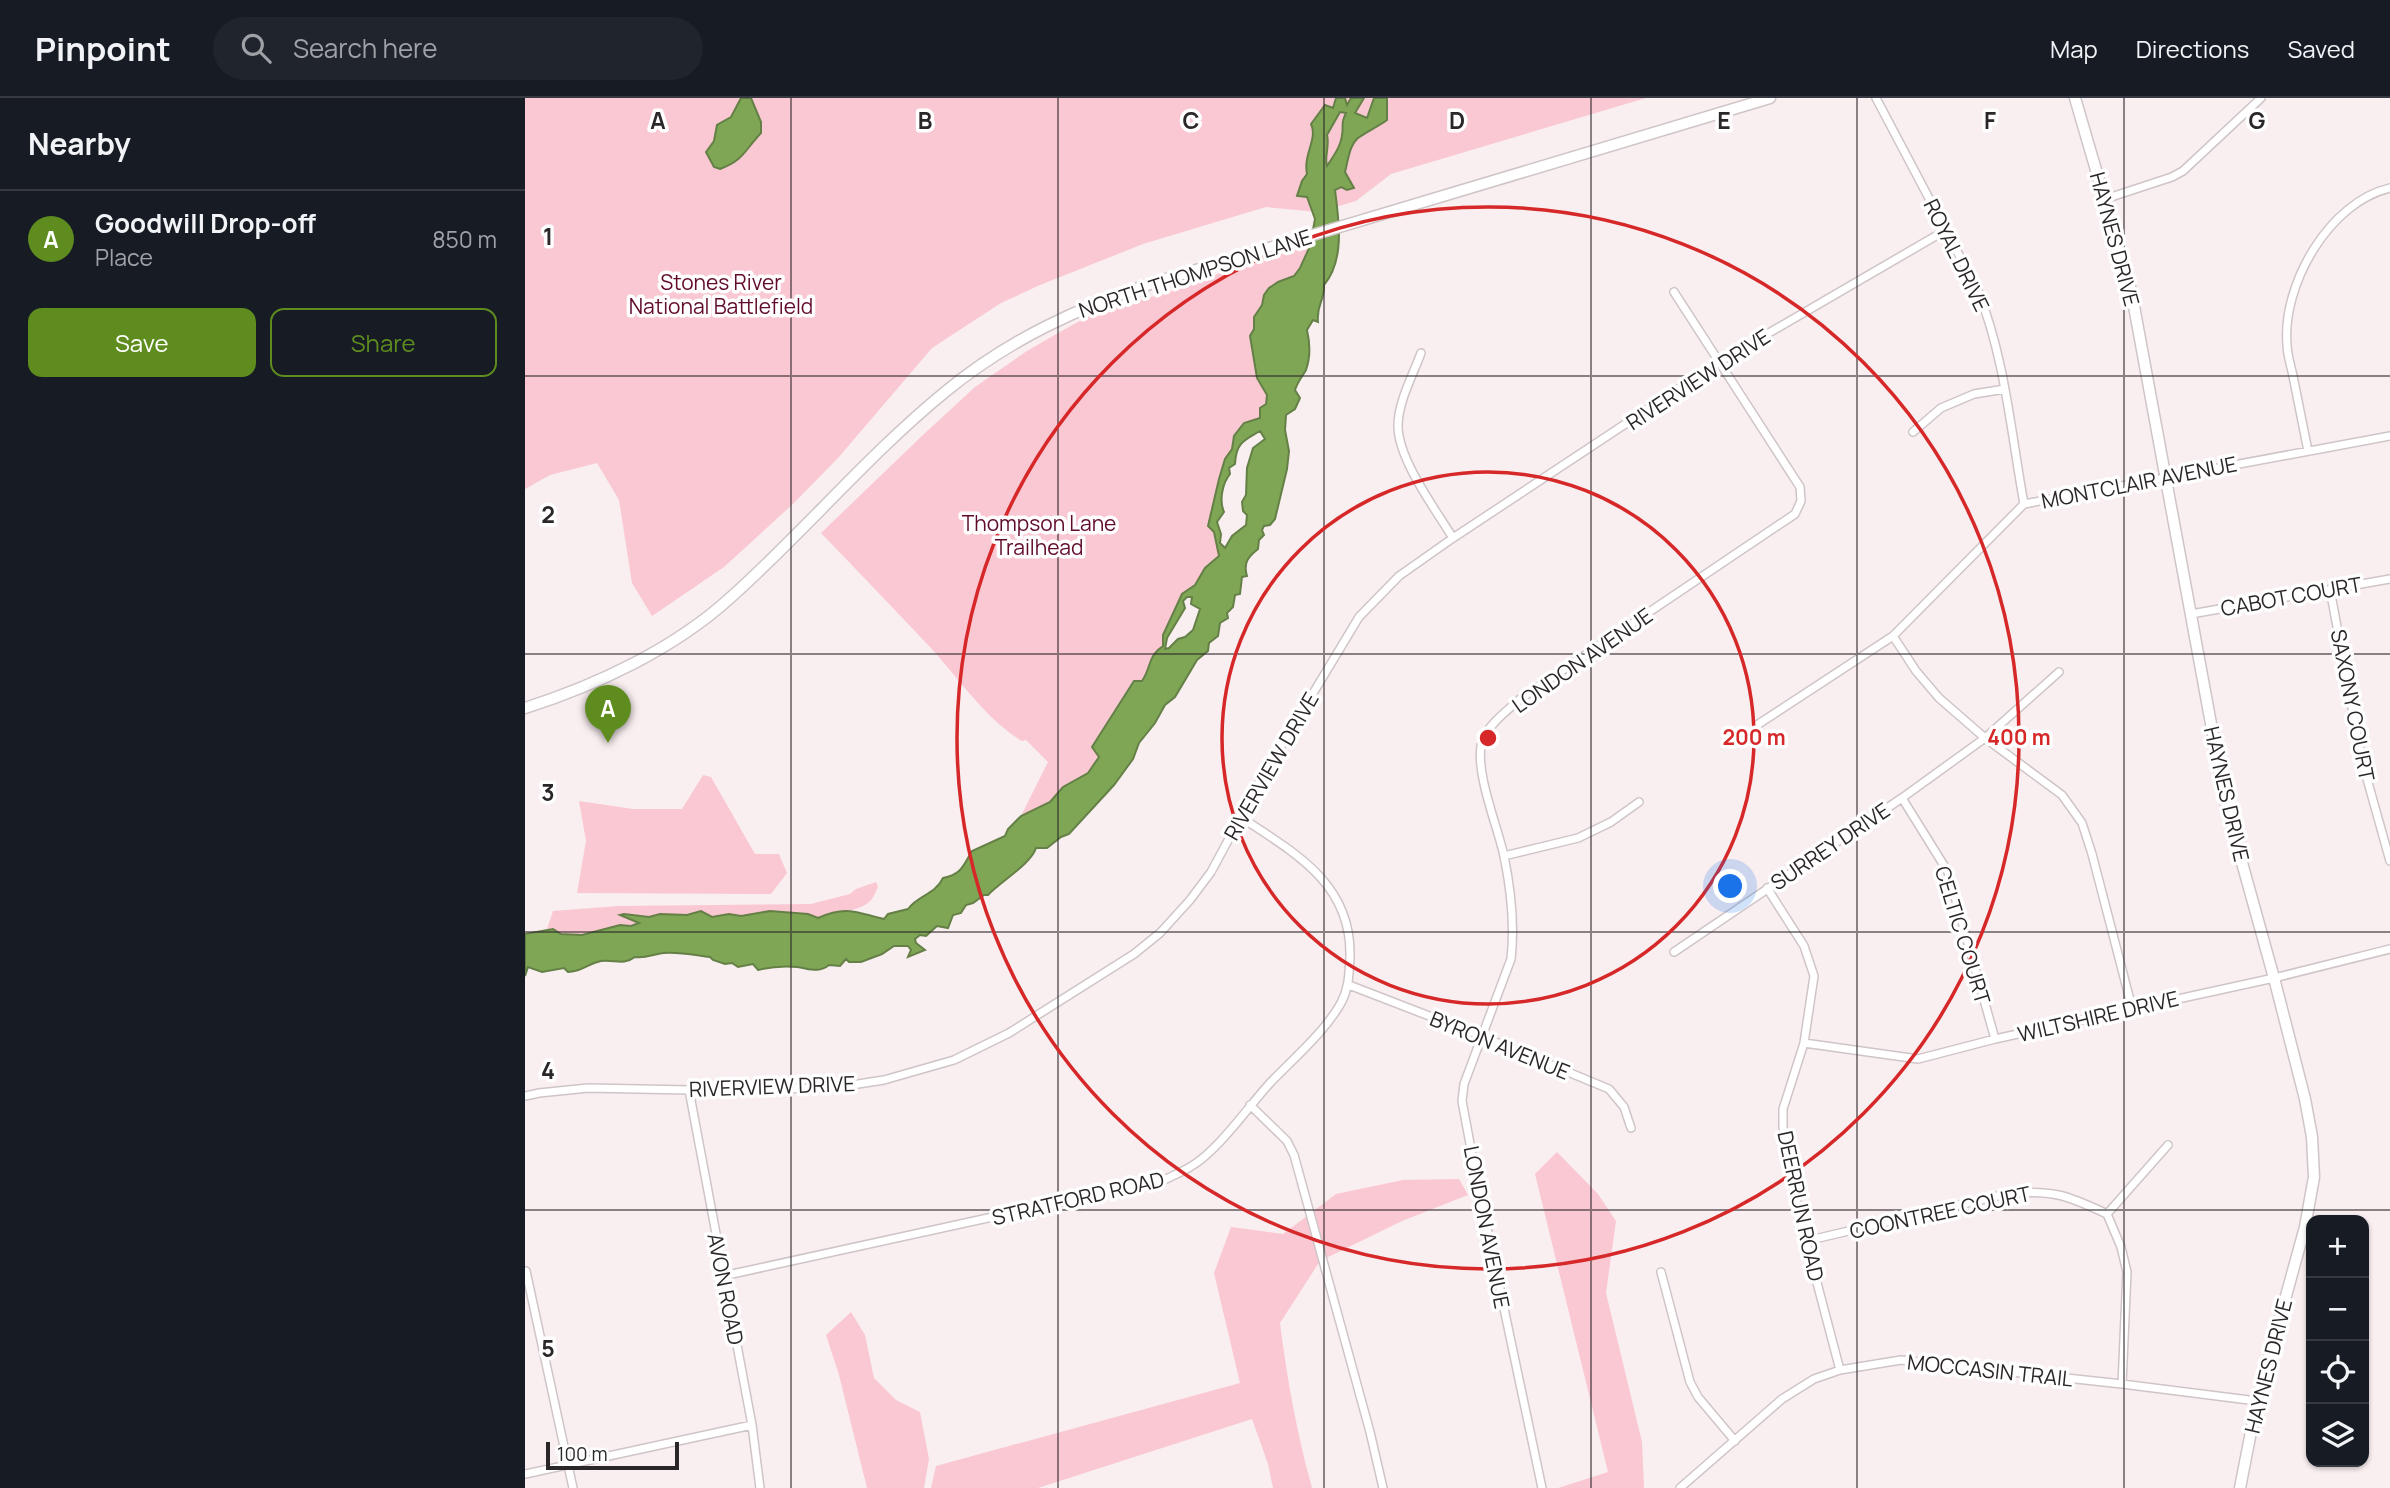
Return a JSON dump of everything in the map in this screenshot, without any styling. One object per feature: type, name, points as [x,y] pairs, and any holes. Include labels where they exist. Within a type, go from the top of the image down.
[{"type":"street","name":"NORTH THOMPSON LANE","points":[[525,708],[607,677],[663,647],[729,600],[945,391],[1010,345],[1105,299],[1241,255],[1770,98]]},
{"type":"street","name":"ROYAL DRIVE","points":[[1876,98],[1978,291],[1990,321],[2005,389],[2024,504]]},
{"type":"street","name":"HAYNES DRIVE","points":[[2075,98],[2130,290],[2226,805],[2274,978],[2312,1137],[2314,1177],[2305,1227],[2257,1401],[2240,1488]]},
{"type":"street","points":[[2105,199],[2183,171],[2262,98]]},
{"type":"street","points":[[2308,450],[2287,344],[2288,310],[2296,282],[2331,226],[2354,205],[2390,188]]},
{"type":"street","name":"RIVERVIEW DRIVE","points":[[525,1096],[588,1088],[832,1088],[884,1080],[954,1059],[1009,1033],[1134,954],[1160,933],[1190,900],[1211,872],[1266,772],[1359,617],[1399,576],[1719,362],[1946,230]]},
{"type":"street","name":"LONDON AVENUE","points":[[1542,1488],[1462,1101],[1464,1084],[1511,959],[1513,937],[1512,907],[1504,856],[1484,782],[1481,757],[1483,739],[1520,699],[1794,514],[1801,501],[1800,486],[1674,292]]},
{"type":"street","points":[[1421,353],[1403,398],[1398,425],[1402,453],[1453,538]]},
{"type":"street","points":[[1913,432],[1941,408],[1974,394],[2005,389]]},
{"type":"street","name":"MONTCLAIR AVENUE","points":[[1757,725],[1893,636],[2024,504],[2390,436]]},
{"type":"street","name":"CABOT COURT","points":[[2191,614],[2390,579]]},
{"type":"street","name":"SAXONY COURT","points":[[2330,589],[2362,761],[2390,861]]},
{"type":"street","points":[[1893,636],[1931,689],[1985,738],[2062,795],[2081,823],[2092,854],[2132,1008]]},
{"type":"street","name":"SURREY DRIVE","points":[[1674,952],[1902,798],[1985,738],[2059,671]]},
{"type":"street","name":"CELTIC COURT","points":[[1902,798],[1948,872],[1995,1039]]},
{"type":"street","points":[[1504,856],[1578,838],[1611,822],[1639,802]]},
{"type":"street","name":"STRATFORD ROAD","points":[[723,1276],[1166,1179],[1192,1167],[1212,1150],[1250,1105],[1331,1020],[1349,985],[1350,943],[1341,909],[1330,887],[1313,867],[1242,818]]},
{"type":"street","name":"DEERRUN ROAD","points":[[1767,888],[1804,946],[1814,976],[1804,1043],[1783,1109],[1788,1164],[1840,1370]]},
{"type":"street","name":"WILTSHIRE DRIVE","points":[[1804,1043],[1918,1059],[2390,949]]},
{"type":"street","name":"BYRON AVENUE","points":[[1349,985],[1481,1036],[1609,1090],[1624,1107],[1631,1128]]},
{"type":"street","name":"AVON ROAD","points":[[689,1090],[752,1425],[760,1488]]},
{"type":"street","points":[[1250,1105],[1287,1141],[1294,1155],[1383,1488]]},
{"type":"street","points":[[2122,1384],[2127,1272],[2121,1247],[2107,1214],[2168,1145]]},
{"type":"street","name":"COONTREE COURT","points":[[1806,1241],[2006,1194],[2037,1191],[2073,1198],[2107,1214]]},
{"type":"street","points":[[526,1270],[573,1488]]},
{"type":"street","points":[[1661,1272],[1690,1382],[1698,1397],[1735,1441]]},
{"type":"street","name":"MOCCASIN TRAIL","points":[[1680,1488],[1782,1399],[1814,1379],[1840,1370],[1901,1360],[2257,1401]]},
{"type":"street","points":[[525,1474],[752,1425]]},
{"type":"green space","name":"Stones River National Battlefield","points":[[525,98],[1646,98],[1391,174],[1356,201],[1318,212],[1266,207],[1143,244],[1001,303],[932,348],[838,458],[794,503],[724,567],[652,616],[632,583],[619,500],[597,463],[550,475],[525,489]]},
{"type":"green space","name":"Thompson Lane Trailhead","points":[[1310,246],[1297,273],[1273,286],[1266,294],[1250,336],[1257,378],[1267,395],[1266,405],[1260,408],[1260,418],[1244,423],[1234,435],[1232,449],[1225,459],[1208,526],[1214,532],[1219,556],[1183,597],[1169,620],[1163,646],[1152,658],[1142,681],[1134,682],[1092,747],[1100,757],[1088,773],[1063,787],[1050,801],[1021,816],[1048,762],[1026,740],[1022,741],[1008,732],[984,709],[929,646],[821,533],[975,387],[1027,351],[1093,314],[1185,287],[1238,266]]},
{"type":"green space","points":[[703,775],[711,777],[755,854],[779,854],[787,873],[771,894],[577,893],[586,841],[579,801],[633,809],[682,809]]},
{"type":"green space","points":[[876,882],[878,887],[874,895],[864,905],[818,918],[808,914],[770,911],[712,917],[701,911],[687,915],[641,915],[628,919],[640,923],[631,926],[619,925],[582,935],[546,932],[553,911],[618,906],[811,904],[850,894]]},
{"type":"green space","points":[[1557,1152],[1598,1194],[1616,1221],[1606,1293],[1642,1442],[1644,1488],[1558,1488],[1608,1472],[1535,1174]]},
{"type":"green space","points":[[1459,1179],[1468,1195],[1402,1221],[1320,1261],[1280,1323],[1293,1406],[1312,1488],[1273,1488],[1268,1464],[1252,1419],[1038,1488],[931,1488],[936,1466],[1240,1383],[1214,1273],[1231,1227],[1283,1234],[1336,1194],[1403,1180]]},
{"type":"green space","points":[[851,1312],[865,1335],[874,1378],[896,1400],[920,1412],[929,1459],[924,1488],[867,1488],[839,1375],[826,1335]]},
{"type":"shaded area","points":[[741,98],[751,98],[761,122],[761,133],[734,162],[720,169],[714,167],[706,152],[714,141],[717,125],[731,117]]},
{"type":"shaded area","points":[[1336,98],[1345,98],[1347,105],[1351,98],[1364,98],[1355,113],[1367,118],[1374,98],[1387,98],[1387,120],[1359,137],[1352,146],[1345,172],[1354,188],[1347,190],[1341,187],[1335,190],[1339,227],[1338,252],[1331,275],[1324,285],[1318,322],[1313,320],[1307,330],[1309,360],[1295,390],[1300,398],[1295,409],[1286,415],[1285,430],[1289,451],[1275,519],[1262,530],[1264,535],[1259,540],[1258,549],[1246,564],[1247,576],[1242,577],[1240,594],[1235,595],[1233,607],[1227,613],[1228,618],[1220,623],[1218,636],[1209,643],[1208,651],[1197,660],[1175,697],[1165,705],[1114,785],[1069,834],[1047,848],[1036,848],[1022,866],[988,895],[966,905],[961,913],[953,915],[948,928],[937,926],[926,936],[920,935],[915,939],[916,943],[925,950],[908,957],[911,950],[908,946],[894,946],[861,962],[849,962],[846,959],[840,966],[829,965],[817,970],[772,967],[758,970],[753,964],[738,967],[710,957],[664,953],[635,957],[622,962],[601,961],[573,972],[564,968],[542,972],[528,967],[525,976],[525,934],[553,929],[561,934],[582,935],[639,923],[620,915],[624,914],[649,917],[660,914],[687,915],[701,911],[712,917],[770,911],[808,914],[818,918],[845,911],[884,919],[888,914],[908,909],[936,888],[943,878],[958,872],[972,851],[1005,836],[1021,816],[1050,802],[1063,787],[1088,773],[1099,757],[1092,747],[1134,681],[1142,681],[1152,658],[1163,646],[1163,635],[1182,594],[1195,585],[1205,568],[1219,556],[1214,532],[1208,526],[1225,459],[1232,449],[1234,436],[1244,423],[1260,418],[1260,408],[1266,404],[1267,395],[1257,378],[1250,336],[1254,329],[1254,317],[1269,288],[1294,276],[1310,246],[1315,219],[1307,197],[1297,196],[1307,174],[1307,160],[1313,135],[1311,124],[1325,105],[1333,108]],"holes":[[[1340,112],[1346,113],[1343,131],[1327,166],[1327,135]],[[1260,431],[1265,439],[1253,448],[1247,468],[1246,495],[1242,502],[1243,511],[1247,515],[1246,525],[1232,536],[1225,548],[1220,543],[1221,534],[1217,522],[1224,512],[1223,488],[1230,474],[1229,468],[1235,464],[1239,446]],[[1192,597],[1191,604],[1200,609],[1193,630],[1165,649],[1167,638],[1185,608],[1183,601]]]},
{"type":"place","name":"Goodwill Drop-off","points":[[608,743]]}]
